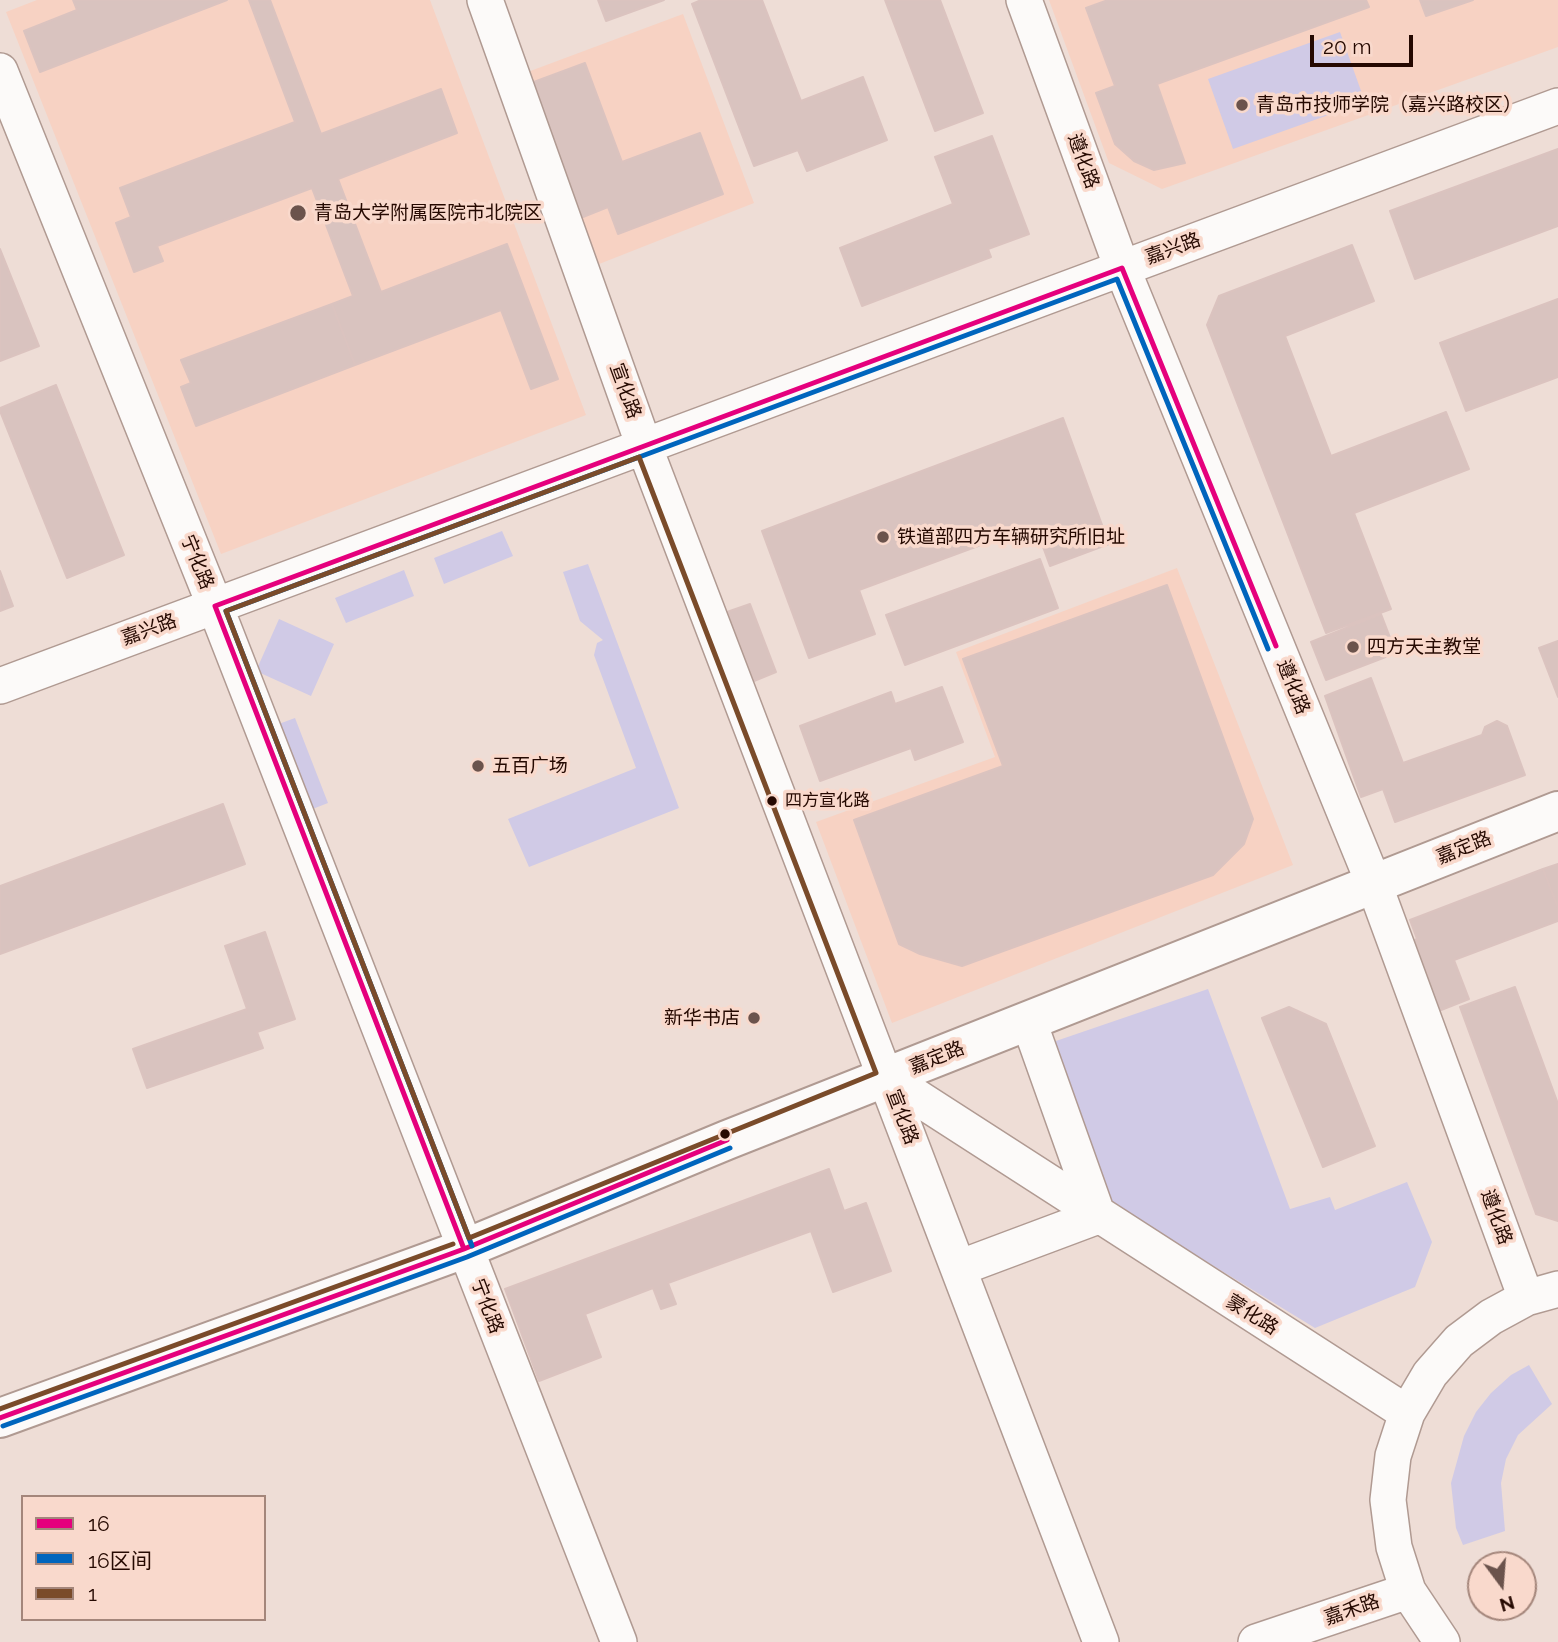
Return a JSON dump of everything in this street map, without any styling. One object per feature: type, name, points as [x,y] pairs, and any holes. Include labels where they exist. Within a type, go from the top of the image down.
[{"type":"main road","name":"嘉定路","points":[[0,1418],[464,1249],[1558,811]]},
{"type":"street","name":"宣化路","points":[[485,0],[644,446],[1101,1642]]},
{"type":"street","name":"遵化路","points":[[1024,0],[1122,268],[1542,1294],[1491,1317],[1459,1341],[1430,1374],[1407,1413],[1393,1456],[1388,1500],[1394,1547],[1408,1591],[1442,1642]]},
{"type":"street","name":"宁化路","points":[[0,71],[215,606],[619,1642]]},
{"type":"street","name":"嘉兴路","points":[[0,686],[1558,106]]},
{"type":"street","points":[[959,1268],[1098,1216],[1029,1022]]},
{"type":"street","name":"蒙化路","points":[[887,1078],[1407,1413]]},
{"type":"street","name":"嘉禾路","points":[[1256,1642],[1408,1591]]},
{"type":"shaded area","name":"青岛大学附属医院市北院区","points":[[37,0],[430,0],[586,415],[221,554],[6,12]]},
{"type":"shaded area","name":"青岛市技师学院（嘉兴路校区）","points":[[1049,0],[1558,0],[1558,47],[1162,189],[1109,163]]},
{"type":"shaded area","points":[[683,14],[754,203],[589,268],[517,76]]},
{"type":"shaded area","points":[[1340,32],[1365,102],[1233,149],[1208,79]]},
{"type":"shaded area","points":[[502,531],[513,556],[444,584],[434,558]]},
{"type":"shaded area","points":[[588,564],[679,808],[529,867],[508,819],[636,768],[594,655],[597,643],[603,640],[580,621],[563,572]]},
{"type":"shaded area","points":[[1177,568],[1293,865],[892,1023],[816,822],[995,757],[956,652]]},
{"type":"shaded area","points":[[404,570],[414,596],[346,623],[335,598]]},
{"type":"shaded area","points":[[279,619],[334,644],[311,696],[256,671]]},
{"type":"shaded area","points":[[295,718],[328,803],[310,810],[276,725]]},
{"type":"shaded area","points":[[1208,989],[1290,1209],[1330,1197],[1335,1210],[1407,1182],[1432,1242],[1415,1287],[1315,1328],[1109,1202],[1053,1042]]},
{"type":"shaded area","points":[[1529,1365],[1552,1404],[1518,1435],[1506,1459],[1501,1483],[1505,1531],[1463,1545],[1456,1528],[1451,1483],[1464,1436],[1476,1412],[1491,1393],[1511,1375]]},
{"type":"building","points":[[73,0],[227,0],[40,72],[24,31],[77,10]]},
{"type":"building","points":[[249,0],[270,0],[321,134],[441,89],[457,133],[338,179],[381,292],[507,244],[558,379],[531,389],[501,310],[355,365],[332,304],[353,296],[312,188],[157,246],[163,261],[134,272],[116,223],[131,217],[120,188],[295,122]]},
{"type":"building","points":[[598,0],[664,0],[606,21]]},
{"type":"building","points":[[701,0],[762,0],[801,101],[863,77],[887,140],[807,171],[798,150],[754,166],[692,4]]},
{"type":"building","points":[[885,0],[940,0],[983,113],[935,131]]},
{"type":"building","points":[[1108,0],[1366,0],[1369,7],[1157,84],[1185,163],[1154,170],[1134,161],[1115,144],[1096,93],[1115,86],[1086,8]]},
{"type":"building","points":[[1420,0],[1473,0],[1426,16]]},
{"type":"building","points":[[585,63],[622,162],[700,133],[723,194],[618,234],[608,207],[573,221],[523,86]]},
{"type":"building","points":[[992,136],[1029,234],[988,249],[991,257],[862,306],[840,248],[953,204],[935,157]]},
{"type":"building","points":[[1558,149],[1558,226],[1415,279],[1390,211]]},
{"type":"building","points":[[1352,245],[1374,301],[1285,336],[1331,456],[1446,412],[1469,469],[1354,513],[1391,609],[1326,633],[1207,325],[1219,296]]},
{"type":"building","points":[[0,249],[39,346],[0,361]]},
{"type":"building","points":[[1558,299],[1558,377],[1466,411],[1440,343]]},
{"type":"building","points":[[332,304],[355,365],[196,426],[181,387],[191,383],[181,360]]},
{"type":"building","points":[[56,385],[124,555],[67,578],[0,411],[0,408]]},
{"type":"building","name":"铁道部四方车辆研究所旧址","points":[[1063,418],[1109,544],[1050,566],[1035,525],[859,590],[875,634],[809,658],[762,531]]},
{"type":"building","points":[[1040,559],[1058,608],[905,665],[886,615]]},
{"type":"building","points":[[0,571],[13,606],[0,611]]},
{"type":"building","points":[[1167,585],[1253,819],[1244,844],[1213,875],[962,966],[920,954],[899,944],[854,820],[1003,766],[963,659]]},
{"type":"building","points":[[750,604],[776,672],[754,681],[727,612]]},
{"type":"building","name":"四方天主教堂","points":[[1381,614],[1396,653],[1326,680],[1311,642]]},
{"type":"building","points":[[1558,641],[1558,697],[1539,648]]},
{"type":"building","points":[[1371,678],[1403,763],[1482,735],[1485,727],[1497,721],[1507,726],[1525,775],[1395,822],[1383,789],[1361,797],[1325,696]]},
{"type":"building","points":[[942,687],[963,742],[915,760],[911,748],[820,781],[800,726],[891,692],[895,704]]},
{"type":"building","points":[[223,804],[245,864],[0,954],[0,886]]},
{"type":"building","points":[[1558,864],[1558,908],[1543,869]]},
{"type":"building","points":[[1543,869],[1558,908],[1558,921],[1454,960],[1469,999],[1431,1014],[1405,944],[1417,939],[1410,920]]},
{"type":"building","points":[[265,932],[295,1019],[257,1032],[263,1048],[147,1088],[133,1049],[247,1009],[225,946]]},
{"type":"building","points":[[1515,987],[1558,1104],[1558,1221],[1536,1214],[1460,1007]]},
{"type":"building","points":[[1289,1007],[1326,1024],[1375,1146],[1323,1167],[1262,1018]]},
{"type":"building","points":[[829,1169],[844,1211],[866,1203],[891,1271],[833,1292],[811,1231],[668,1283],[676,1304],[661,1309],[653,1288],[585,1314],[601,1357],[539,1381],[505,1289]]},
{"type":"transit line","name":"16","points":[[464,1249],[215,606],[1122,268],[1276,646]]},
{"type":"transit line","name":"16区间","points":[[472,1246],[226,611],[1117,279],[1268,649]]},
{"type":"transit line","name":"1","points":[[639,457],[876,1073],[469,1238],[226,611],[639,457]]},
{"type":"transit line","name":"16","points":[[0,1418],[464,1249],[727,1140]]},
{"type":"transit line","name":"16区间","points":[[3,1426],[467,1257],[730,1148]]},
{"type":"transit line","name":"1","points":[[0,1409],[453,1244]]},
{"type":"place","name":"青岛市技师学院（嘉兴路校区）","points":[[1242,105]]},
{"type":"place","name":"青岛大学附属医院市北院区","points":[[298,213]]},
{"type":"place","name":"铁道部四方车辆研究所旧址","points":[[883,537]]},
{"type":"place","name":"四方天主教堂","points":[[1353,647]]},
{"type":"place","name":"五百广场","points":[[478,766]]},
{"type":"place","name":"四方宣化路","points":[[772,801]]},
{"type":"place","name":"新华书店","points":[[754,1018]]}]
